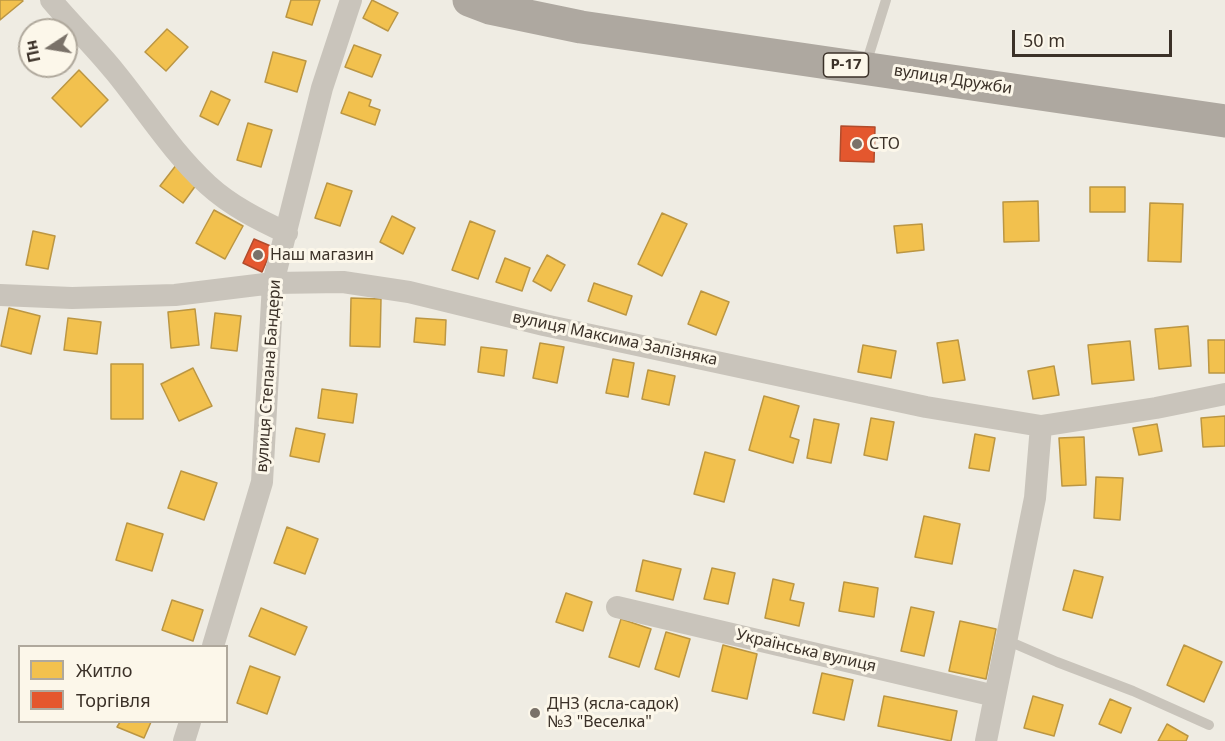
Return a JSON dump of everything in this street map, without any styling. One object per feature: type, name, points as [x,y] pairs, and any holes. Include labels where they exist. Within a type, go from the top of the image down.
[{"type":"main road","name":"вулиця Дружби","points":[[469,0],[490,8],[581,27],[1225,121]]},
{"type":"street","points":[[51,0],[115,72],[175,150],[209,187],[251,216],[286,233]]},
{"type":"street","name":"вулиця Степана Бандери","points":[[213,645],[262,482],[273,283],[322,88],[351,0]]},
{"type":"street","name":"вулиця Максима Залізняка","points":[[0,295],[72,298],[175,295],[273,283],[343,282],[409,292],[544,325],[926,407],[1041,426],[1156,408],[1225,394]]},
{"type":"street","points":[[986,741],[1035,498],[1041,426]]},
{"type":"street","name":"Українська вулиця","points":[[617,607],[995,696]]},
{"type":"street","points":[[184,741],[190,723]]},
{"type":"lane","points":[[865,67],[886,0]]},
{"type":"lane","points":[[1006,640],[1133,691],[1209,725]]},
{"type":"building: Житло","points":[[0,0],[22,0],[23,1],[0,20]]},
{"type":"building: Житло","points":[[291,0],[320,0],[312,25],[286,17]]},
{"type":"building: Житло","points":[[372,0],[398,13],[388,31],[363,18]]},
{"type":"building: Житло","points":[[167,29],[188,47],[166,71],[145,52]]},
{"type":"building: Житло","points":[[354,45],[381,55],[372,77],[345,67]]},
{"type":"building: Житло","points":[[273,52],[306,61],[297,92],[265,82]]},
{"type":"building: Житло","points":[[78,71],[108,100],[81,127],[52,98],[71,78],[78,78]]},
{"type":"building: Житло","points":[[211,91],[230,100],[218,125],[200,116]]},
{"type":"building: Житло","points":[[349,92],[371,100],[369,106],[380,110],[375,125],[341,113]]},
{"type":"building: Житло","points":[[248,123],[272,130],[261,167],[237,160]]},
{"type":"building: Житло","points":[[177,164],[199,181],[183,203],[160,186]]},
{"type":"building: Житло","points":[[327,183],[352,191],[340,226],[315,218]]},
{"type":"building: Житло","points":[[1090,187],[1125,187],[1125,212],[1090,212]]},
{"type":"building: Житло","points":[[1038,201],[1039,241],[1004,242],[1003,202]]},
{"type":"building: Житло","points":[[1150,203],[1183,204],[1181,262],[1148,261]]},
{"type":"building: Житло","points":[[214,210],[243,226],[225,259],[196,243]]},
{"type":"building: Житло","points":[[662,213],[687,224],[662,276],[638,264]]},
{"type":"building: Житло","points":[[392,216],[415,228],[403,254],[380,242]]},
{"type":"building: Житло","points":[[470,221],[495,231],[478,279],[452,270]]},
{"type":"building: Житло","points":[[922,224],[924,250],[897,253],[894,226]]},
{"type":"building: Житло","points":[[33,231],[55,236],[48,269],[26,265]]},
{"type":"building: Житло","points":[[547,255],[565,265],[551,291],[533,281]]},
{"type":"building: Житло","points":[[505,258],[530,268],[522,291],[496,282]]},
{"type":"building: Житло","points":[[594,283],[632,296],[626,315],[588,301]]},
{"type":"building: Житло","points":[[701,291],[729,302],[716,335],[688,324]]},
{"type":"building: Житло","points":[[351,298],[381,299],[380,347],[350,346]]},
{"type":"building: Житло","points":[[9,308],[40,316],[31,354],[1,346]]},
{"type":"building: Житло","points":[[195,309],[199,345],[171,348],[168,312]]},
{"type":"building: Житло","points":[[215,313],[241,316],[237,351],[211,348]]},
{"type":"building: Житло","points":[[68,318],[101,322],[97,354],[64,350]]},
{"type":"building: Житло","points":[[416,318],[446,320],[445,345],[414,342]]},
{"type":"building: Житло","points":[[1188,326],[1191,366],[1159,369],[1155,329]]},
{"type":"building: Житло","points":[[958,340],[965,380],[943,383],[937,343]]},
{"type":"building: Житло","points":[[1208,340],[1225,340],[1225,373],[1209,373]]},
{"type":"building: Житло","points":[[1130,341],[1134,380],[1092,384],[1088,345]]},
{"type":"building: Житло","points":[[540,343],[564,347],[557,383],[533,378]]},
{"type":"building: Житло","points":[[863,345],[896,351],[891,378],[858,372]]},
{"type":"building: Житло","points":[[481,347],[507,350],[504,376],[478,372]]},
{"type":"building: Житло","points":[[613,359],[634,363],[628,397],[606,393]]},
{"type":"building: Житло","points":[[111,364],[143,364],[143,419],[111,419]]},
{"type":"building: Житло","points":[[1054,366],[1059,395],[1033,399],[1028,371]]},
{"type":"building: Житло","points":[[193,368],[212,406],[179,421],[161,384]]},
{"type":"building: Житло","points":[[648,370],[675,376],[669,405],[642,399]]},
{"type":"building: Житло","points":[[322,389],[357,394],[353,423],[318,418]]},
{"type":"building: Житло","points":[[764,396],[799,406],[790,437],[799,440],[793,463],[749,450]]},
{"type":"building: Житло","points":[[1225,416],[1225,446],[1203,447],[1201,418]]},
{"type":"building: Житло","points":[[871,418],[894,422],[887,460],[864,455]]},
{"type":"building: Житло","points":[[814,419],[839,424],[831,463],[807,458]]},
{"type":"building: Житло","points":[[1157,424],[1162,451],[1139,455],[1133,428]]},
{"type":"building: Житло","points":[[296,428],[325,434],[319,462],[290,456]]},
{"type":"building: Житло","points":[[975,434],[995,438],[989,471],[969,468]]},
{"type":"building: Житло","points":[[1084,437],[1086,485],[1062,486],[1059,438]]},
{"type":"building: Житло","points":[[705,452],[735,460],[724,502],[694,494]]},
{"type":"building: Житло","points":[[181,471],[217,483],[204,520],[168,508]]},
{"type":"building: Житло","points":[[1096,477],[1123,478],[1120,520],[1094,518]]},
{"type":"building: Житло","points":[[924,516],[960,524],[952,564],[915,557]]},
{"type":"building: Житло","points":[[127,523],[163,534],[152,571],[116,560]]},
{"type":"building: Житло","points":[[287,527],[318,539],[305,574],[274,563]]},
{"type":"building: Житло","points":[[643,560],[681,569],[673,600],[636,591]]},
{"type":"building: Житло","points":[[712,568],[735,573],[728,604],[704,599]]},
{"type":"building: Житло","points":[[1074,570],[1103,577],[1092,618],[1063,610]]},
{"type":"building: Житло","points":[[773,579],[794,584],[790,600],[804,603],[799,626],[765,618]]},
{"type":"building: Житло","points":[[844,582],[878,588],[874,617],[839,611]]},
{"type":"building: Житло","points":[[566,593],[592,602],[583,631],[556,622]]},
{"type":"building: Житло","points":[[172,600],[203,610],[193,641],[162,630]]},
{"type":"building: Житло","points":[[911,607],[934,612],[924,656],[901,651]]},
{"type":"building: Житло","points":[[261,608],[307,627],[295,655],[249,636]]},
{"type":"building: Житло","points":[[621,619],[651,629],[639,667],[609,657]]},
{"type":"building: Житло","points":[[960,621],[996,629],[986,679],[949,671]]},
{"type":"building: Житло","points":[[666,632],[690,639],[679,677],[655,669]]},
{"type":"building: Житло","points":[[723,645],[757,654],[747,699],[712,691]]},
{"type":"building: Житло","points":[[1184,645],[1222,662],[1204,702],[1167,685]]},
{"type":"building: Житло","points":[[250,666],[280,677],[267,714],[237,703]]},
{"type":"building: Житло","points":[[822,673],[853,680],[844,720],[813,713]]},
{"type":"building: Житло","points":[[884,696],[957,711],[951,741],[878,726]]},
{"type":"building: Житло","points":[[1033,696],[1063,705],[1054,736],[1024,728]]},
{"type":"building: Житло","points":[[1110,699],[1131,708],[1121,733],[1099,724]]},
{"type":"building: Житло","points":[[119,723],[151,723],[144,738],[117,727]]},
{"type":"building: Житло","points":[[1167,724],[1188,736],[1186,741],[1158,741]]},
{"type":"building: Торгівля","name":"СТО","points":[[841,126],[875,127],[874,162],[840,161]]},
{"type":"building: Торгівля","name":"Наш магазин","points":[[254,239],[273,247],[262,272],[243,263]]},
{"type":"place","name":"СТО","points":[[857,144]]},
{"type":"place","name":"Наш магазин","points":[[258,255]]},
{"type":"place","name":"ДНЗ (ясла-садок) №3 \"Веселка\"","points":[[535,713]]}]
